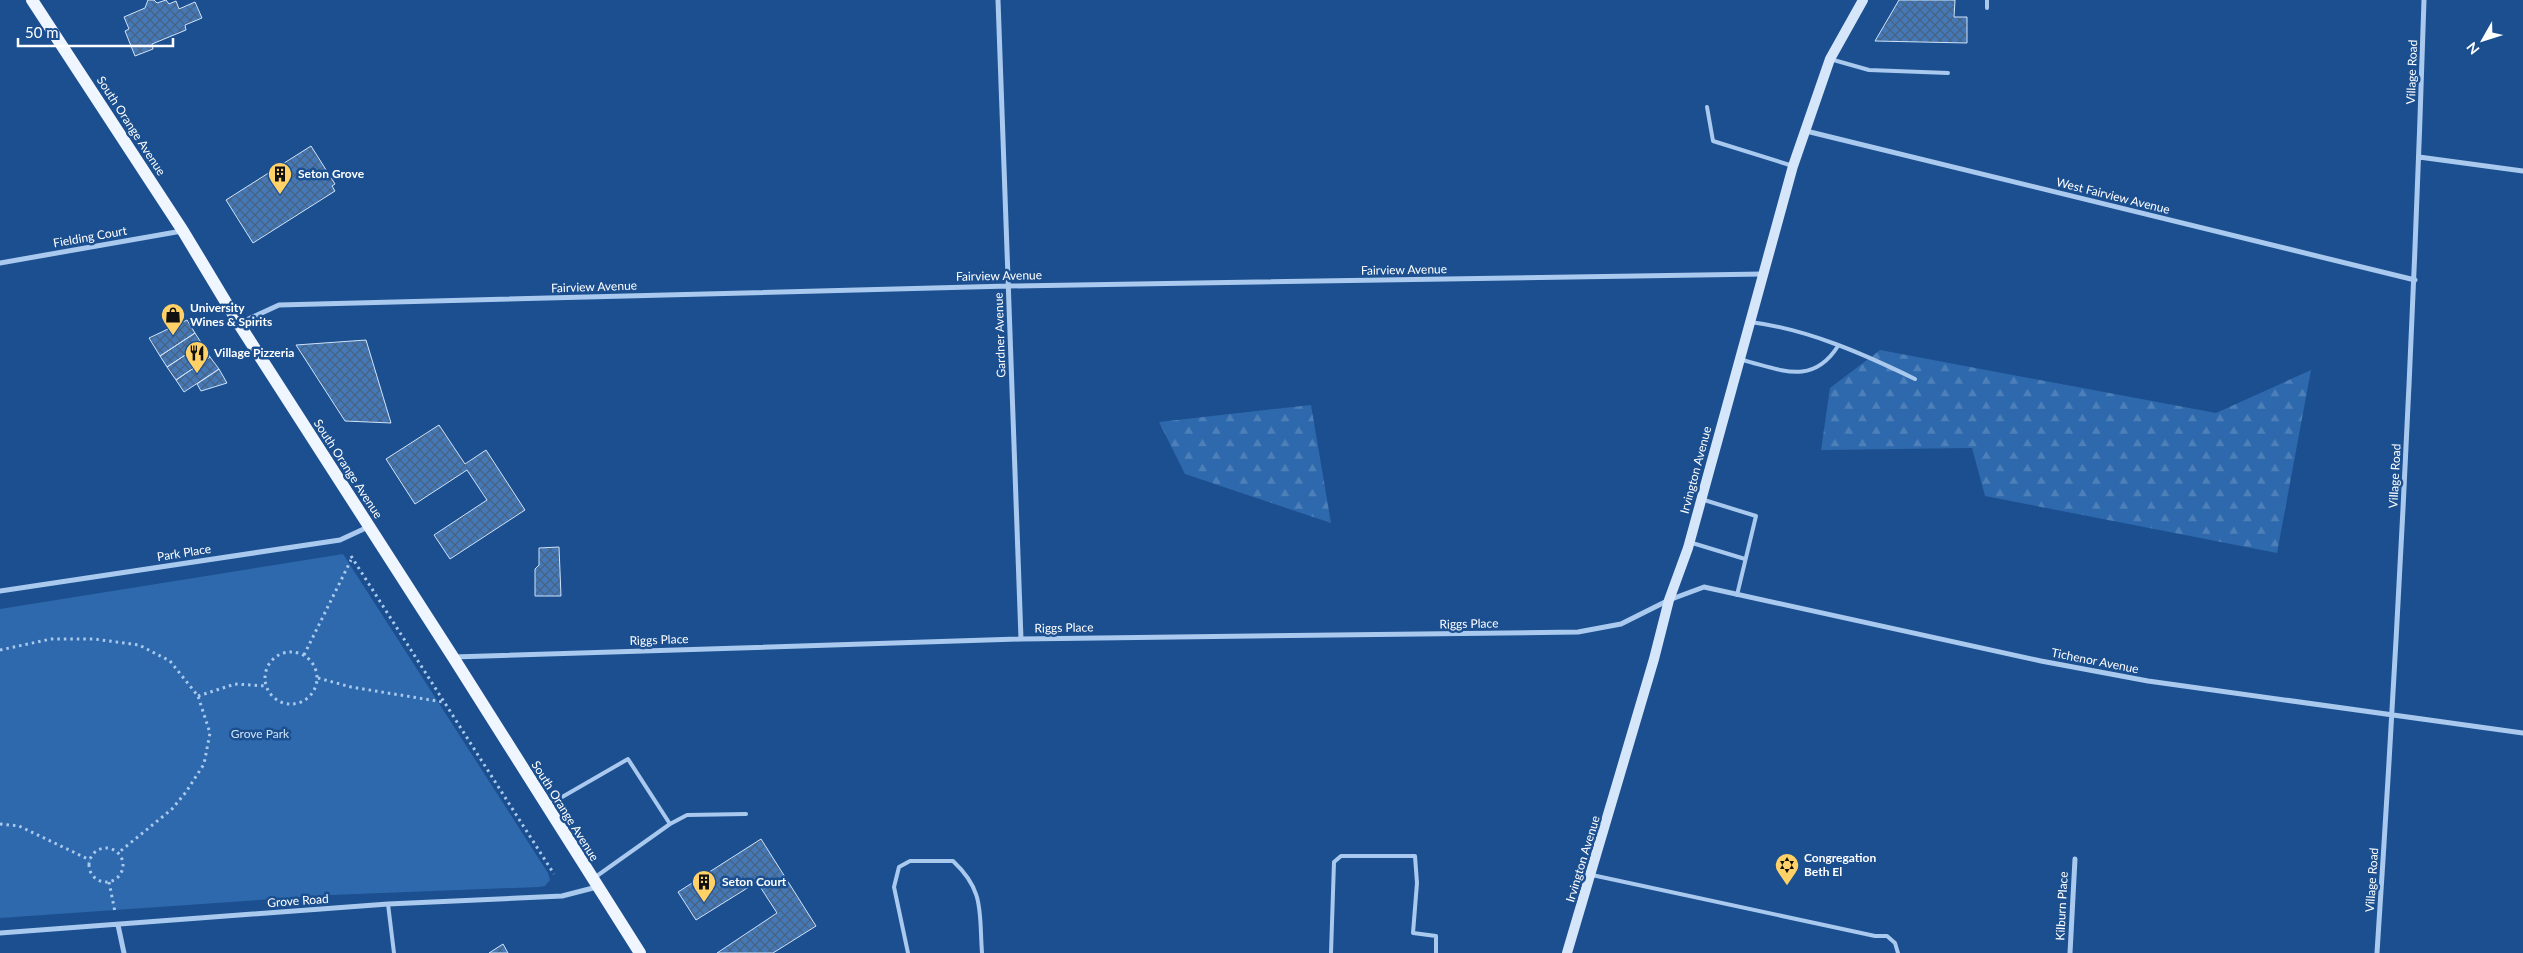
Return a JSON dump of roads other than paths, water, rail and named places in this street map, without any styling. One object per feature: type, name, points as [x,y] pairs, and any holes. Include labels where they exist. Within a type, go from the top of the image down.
[{"type":"main road","name":"South Orange Avenue","points":[[32,0],[183,231],[239,324],[640,953]]},
{"type":"main road","name":"Irvington Avenue","points":[[1567,953],[1592,875],[1669,600],[1689,542],[1793,166],[1830,59],[1863,0]]},
{"type":"street","name":"Gardner Avenue","points":[[998,0],[1021,639]]},
{"type":"street","name":"Village Road","points":[[2377,953],[2393,715],[2415,280],[2424,0]]},
{"type":"street","name":"West Fairview Avenue","points":[[1806,131],[2415,280]]},
{"type":"street","points":[[2419,157],[2523,171]]},
{"type":"street","name":"Fielding Court","points":[[0,263],[183,231]]},
{"type":"street","name":"Fairview Avenue","points":[[239,324],[280,305],[1009,286],[1763,274]]},
{"type":"street","name":"Park Place","points":[[0,591],[340,540],[368,526]]},
{"type":"street","name":"Tichenor Avenue","points":[[1669,600],[1704,587],[2041,661],[2148,681],[2523,733]]},
{"type":"street","name":"Riggs Place","points":[[453,657],[1021,639],[1578,632],[1621,624],[1669,600]]},
{"type":"street","name":"Kilburn Place","points":[[2070,953],[2075,859]]},
{"type":"street","name":"Grove Road","points":[[0,933],[388,904],[562,896],[595,883]]},
{"type":"street","points":[[118,925],[124,953]]},
{"type":"lane","points":[[1987,0],[1987,8]]},
{"type":"lane","points":[[1830,59],[1870,70],[1948,73]]},
{"type":"lane","points":[[1707,107],[1713,141],[1793,166]]},
{"type":"lane","points":[[1750,322],[1775,325],[1870,357],[1915,379]]},
{"type":"lane","points":[[1739,359],[1790,371],[1807,372],[1816,368],[1838,346]]},
{"type":"lane","points":[[1701,499],[1756,516],[1736,595]]},
{"type":"lane","points":[[1689,542],[1745,558]]},
{"type":"lane","points":[[546,806],[628,759],[670,824]]},
{"type":"lane","points":[[595,883],[670,824],[687,815],[746,814]]},
{"type":"lane","points":[[1332,953],[1334,862],[1341,856],[1415,856],[1417,883],[1413,933],[1436,936],[1436,953]]},
{"type":"lane","points":[[908,953],[894,887],[899,867],[910,861],[953,861],[968,875],[978,895],[982,953]]},
{"type":"lane","points":[[1592,875],[1875,936],[1887,936],[1895,943],[1898,953]]},
{"type":"lane","points":[[388,904],[394,953]]},
{"type":"place","name":"Seton Grove","points":[[280,195]]},
{"type":"place","name":"University Wines & Spirits","points":[[173,336]]},
{"type":"place","name":"Village Pizzeria","points":[[197,374]]},
{"type":"place","name":"Congregation Beth El","points":[[1787,886]]},
{"type":"place","name":"Seton Court","points":[[704,903]]},
{"type":"park label","name":"Grove Park","points":[[260,734]]}]
